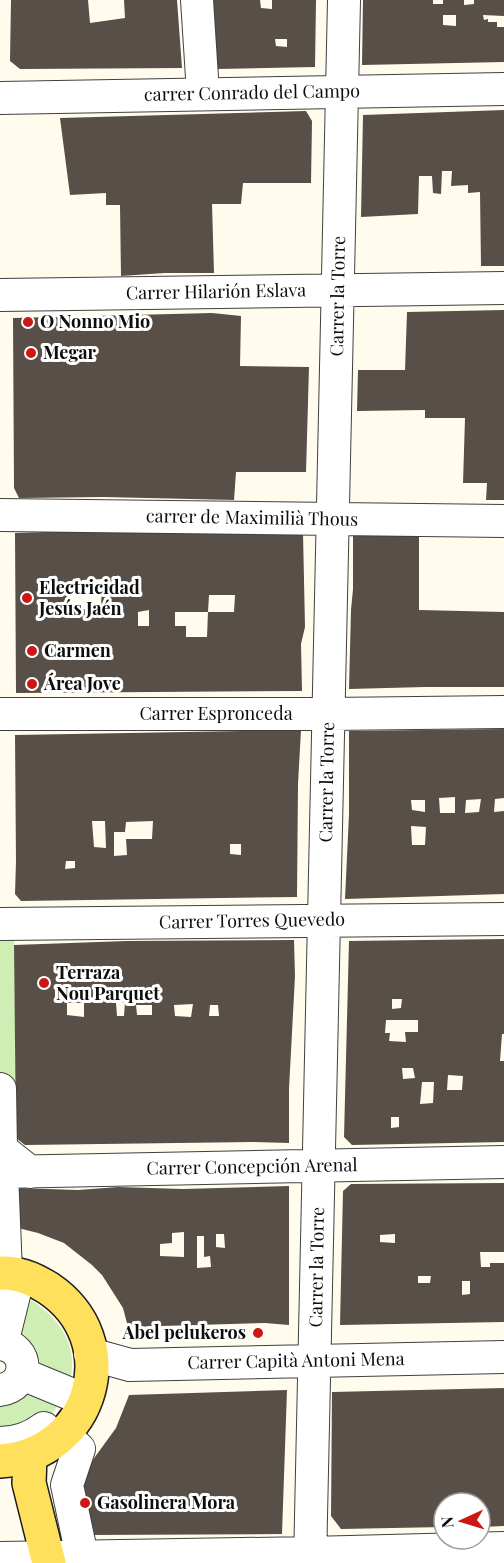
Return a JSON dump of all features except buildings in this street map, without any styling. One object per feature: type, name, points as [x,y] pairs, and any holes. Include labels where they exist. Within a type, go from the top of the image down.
[{"type":"main road","points":[[7,1283],[18,1275],[40,1282],[59,1295],[74,1312],[85,1332],[90,1353],[90,1385],[77,1419],[64,1435],[48,1446],[15,1458],[29,1483],[48,1560]]},
{"type":"street","points":[[197,0],[203,93]]},
{"type":"street","name":"Carrer la Torre","points":[[310,1558],[344,0]]},
{"type":"street","name":"carrer Conrado del Campo","points":[[0,98],[504,89]]},
{"type":"street","name":"Carrer Hilarión Eslava","points":[[0,295],[504,288]]},
{"type":"street","name":"carrer de Maximilià Thous","points":[[0,515],[504,521]]},
{"type":"street","name":"Carrer Espronceda","points":[[0,714],[504,712]]},
{"type":"street","name":"Carrer Torres Quevedo","points":[[0,924],[504,919]]},
{"type":"street","points":[[0,1089],[1,1149],[11,1172],[7,1283],[1,1344],[9,1346],[19,1354],[22,1361],[11,1382],[72,1395]]},
{"type":"street","name":"Carrer Concepción Arenal","points":[[11,1172],[504,1162]]},
{"type":"street","points":[[0,1443],[11,1443],[33,1436],[52,1424],[72,1395],[76,1363],[72,1342],[63,1323],[49,1307],[7,1283]]},
{"type":"street","name":"Carrer Capità Antoni Mena","points":[[90,1353],[130,1365],[504,1357]]},
{"type":"street","points":[[64,1435],[79,1449],[67,1485],[82,1556]]},
{"type":"street","points":[[0,1558],[48,1560],[82,1556],[310,1558],[504,1548]]},
{"type":"green space","points":[[0,940],[14,940],[17,1159],[0,1159]]},
{"type":"green space","points":[[21,1295],[44,1310],[62,1329],[71,1353],[70,1381],[27,1372],[19,1344]]},
{"type":"green space","points":[[18,1387],[61,1400],[49,1417],[35,1427],[0,1440],[0,1395]]},
{"type":"place","name":"O Nonno Mio","points":[[28,322]]},
{"type":"place","name":"Megar","points":[[31,353]]},
{"type":"place","name":"Electricidad Jesús Jaén","points":[[27,598]]},
{"type":"place","name":"Carmen","points":[[32,651]]},
{"type":"place","name":"Área Jove","points":[[32,684]]},
{"type":"place","name":"Terraza Nou Parquet","points":[[44,983]]},
{"type":"place","name":"Abel pelukeros","points":[[258,1333]]},
{"type":"place","name":"Gasolinera Mora","points":[[85,1503]]}]
